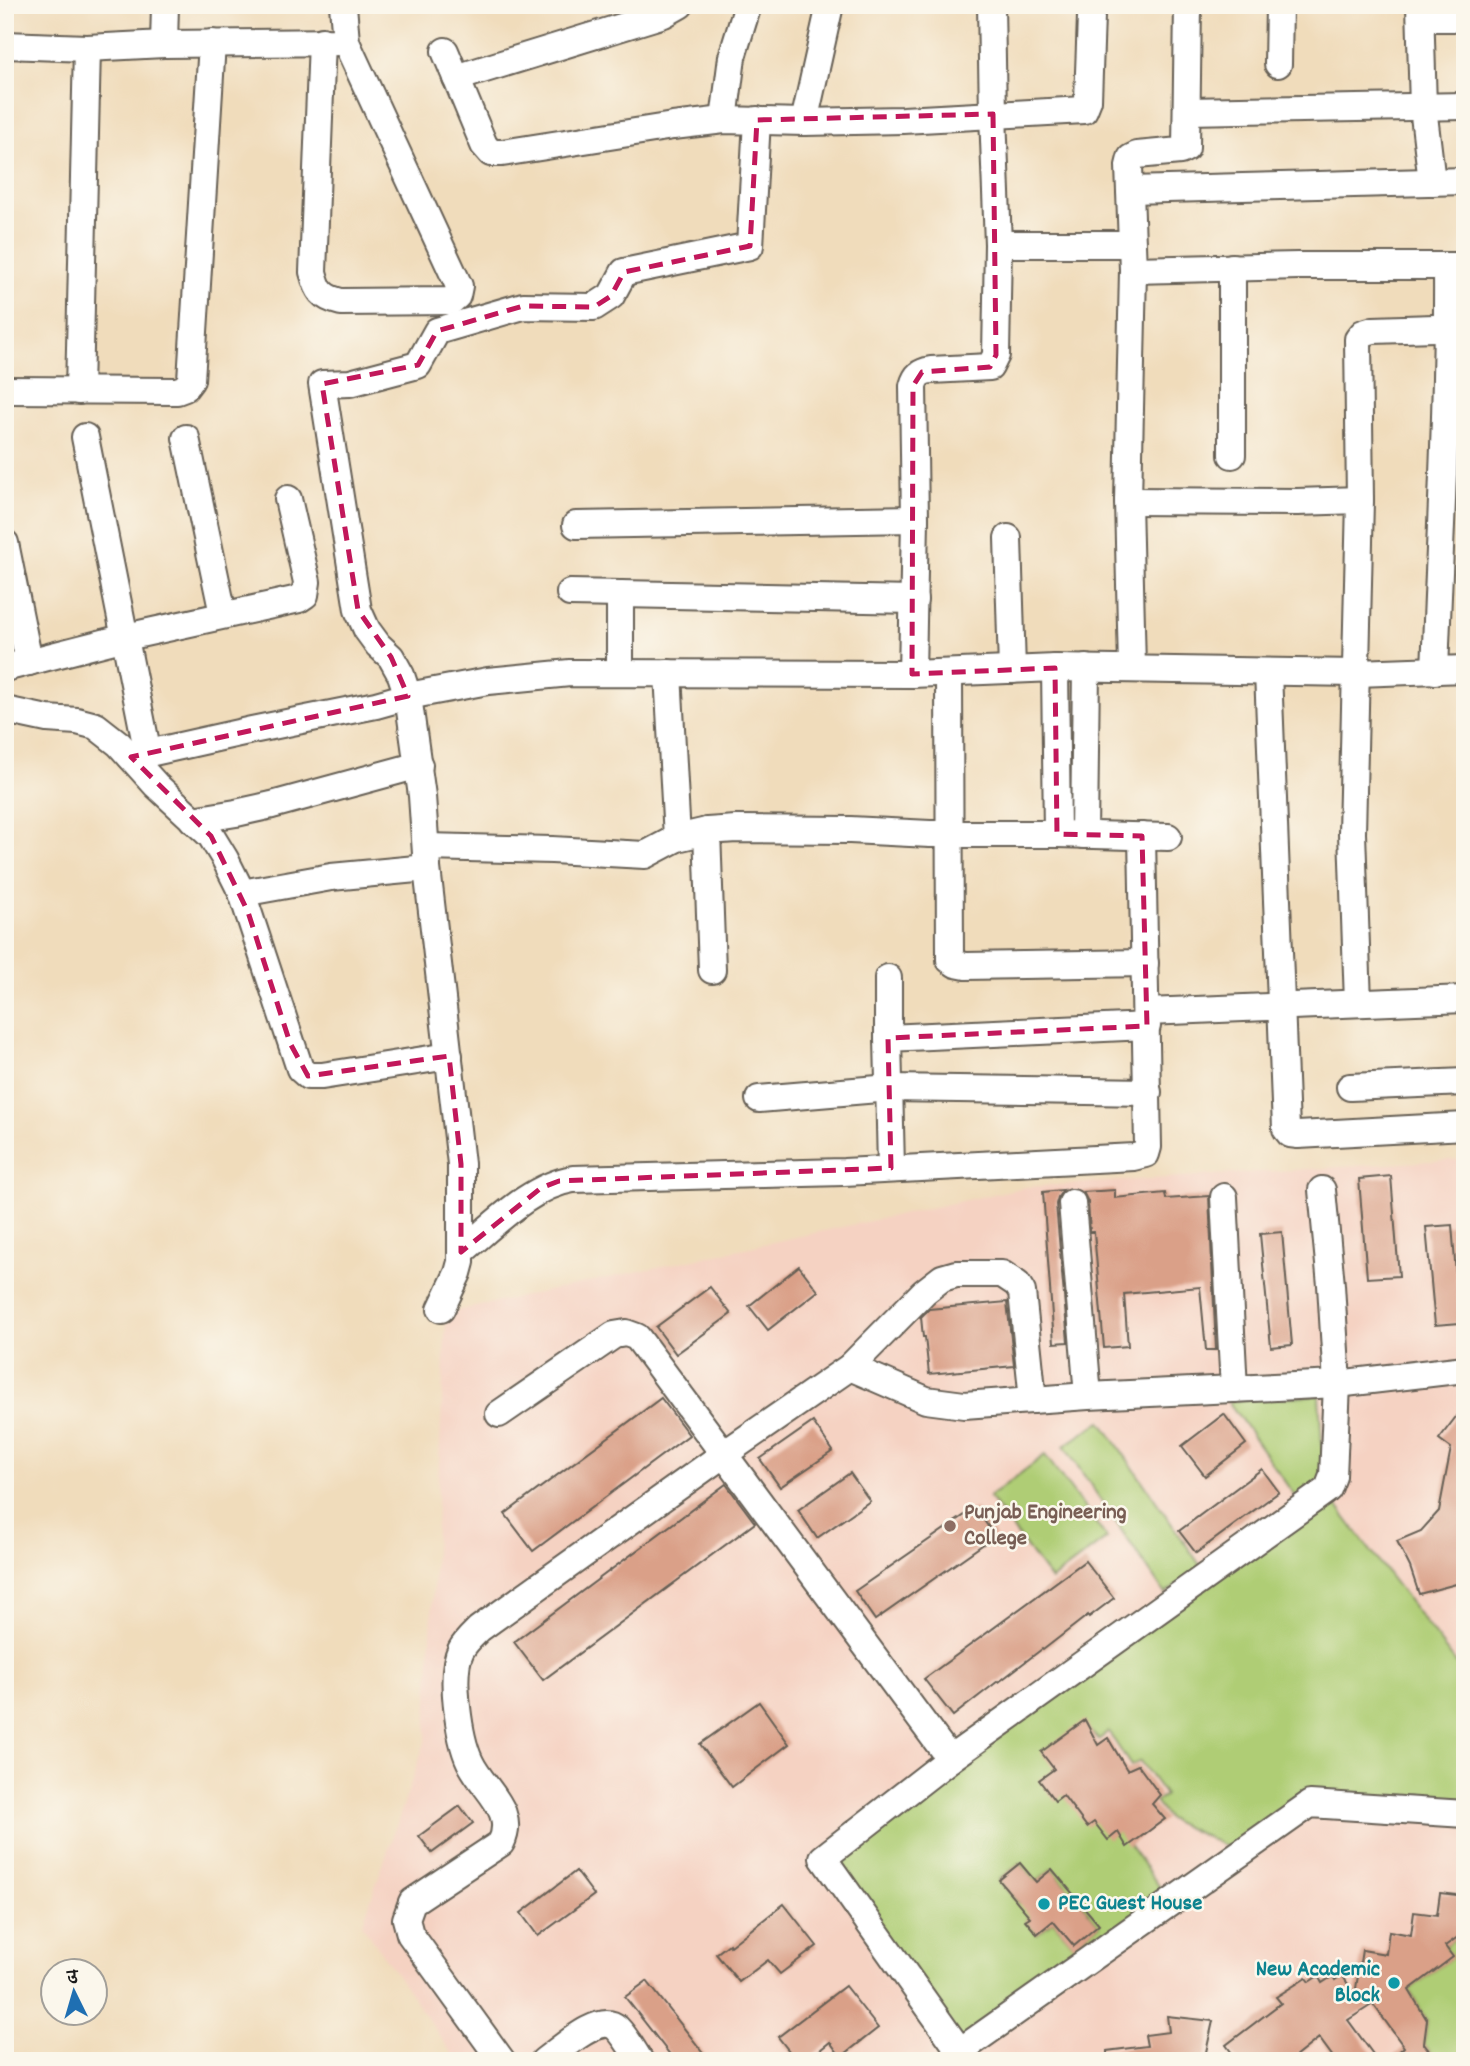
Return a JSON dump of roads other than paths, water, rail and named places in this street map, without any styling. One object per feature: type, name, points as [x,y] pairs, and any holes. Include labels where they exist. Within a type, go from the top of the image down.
[{"type":"street","points":[[164,44],[166,5]]},
{"type":"street","points":[[334,42],[459,286],[457,296],[451,301],[341,302],[326,298],[317,287],[313,272],[334,42],[343,5]]},
{"type":"street","points":[[456,78],[664,14],[680,5]]},
{"type":"street","points":[[723,121],[732,57],[748,5]]},
{"type":"street","points":[[804,122],[830,5]]},
{"type":"street","points":[[912,674],[915,378],[922,372],[931,370],[990,368],[996,355],[998,244],[991,5]]},
{"type":"street","points":[[1132,668],[1128,501],[1133,270],[1129,166],[1131,158],[1137,155],[1180,151],[1186,148],[1188,5]]},
{"type":"street","points":[[1278,64],[1279,5]]},
{"type":"street","points":[[1432,182],[1423,107],[1421,12],[1465,18]]},
{"type":"street","points":[[445,51],[484,145],[491,153],[502,153],[673,126],[723,121],[903,120],[1084,110],[1088,100],[1091,16]]},
{"type":"street","points":[[5,45],[87,48],[164,44],[334,42]]},
{"type":"street","points":[[5,390],[177,391],[185,388],[191,380],[212,43]]},
{"type":"street","points":[[79,391],[87,48]]},
{"type":"street","points":[[1187,111],[1465,106]]},
{"type":"street","points":[[441,1309],[458,1273],[461,1252],[461,1164],[419,765],[408,696],[401,675],[391,657],[367,631],[358,610],[322,384],[351,383],[418,365],[437,331],[523,306],[594,307],[611,296],[624,272],[750,246],[757,120]]},
{"type":"street","points":[[1130,190],[1465,181]]},
{"type":"street","points":[[998,244],[1132,244]]},
{"type":"street","points":[[1232,267],[1232,455]]},
{"type":"street","points":[[1133,270],[1456,267],[1456,327],[1435,671]]},
{"type":"street","points":[[1358,1003],[1352,833],[1360,500],[1358,339],[1363,333],[1373,330],[1456,327]]},
{"type":"street","points":[[85,437],[126,637],[140,755]]},
{"type":"street","points":[[186,438],[223,614]]},
{"type":"street","points":[[5,543],[17,665],[223,614],[299,599],[305,595],[307,582],[288,499]]},
{"type":"street","points":[[1128,501],[1360,500]]},
{"type":"street","points":[[576,525],[915,519]]},
{"type":"street","points":[[1008,538],[1012,670]]},
{"type":"street","points":[[570,593],[914,600]]},
{"type":"street","points":[[620,594],[620,673]]},
{"type":"street","points":[[140,755],[408,696],[488,681],[545,674],[912,674],[1055,668],[1357,673],[1465,669]]},
{"type":"street","points":[[1055,668],[1057,834]]},
{"type":"street","points":[[1084,835],[1086,668]]},
{"type":"street","points":[[1268,671],[1286,1129],[1290,1134],[1465,1126]]},
{"type":"street","points":[[668,673],[677,838]]},
{"type":"street","points":[[949,673],[950,960],[965,966],[1145,963]]},
{"type":"street","points":[[5,710],[96,726],[119,744],[140,755],[193,820],[211,836],[242,893],[290,1043],[300,1069],[308,1076],[449,1056]]},
{"type":"street","points":[[193,820],[272,805],[419,765]]},
{"type":"street","points":[[242,893],[427,858],[552,850],[645,855],[677,838],[707,831],[736,829],[1155,837],[1145,963],[1148,1092],[1146,1154],[1134,1157],[844,1172],[599,1177],[558,1181],[541,1188],[461,1252]]},
{"type":"street","points":[[707,831],[712,970]]},
{"type":"street","points":[[888,978],[891,1168]]},
{"type":"street","points":[[888,1038],[1282,1006],[1465,999]]},
{"type":"street","points":[[1350,1087],[1465,1082]]},
{"type":"street","points":[[759,1099],[890,1088],[1148,1092]]},
{"type":"street","points":[[1322,1190],[1337,1384],[1334,1476],[1328,1489],[950,1759],[823,1858],[964,2056],[1310,1804],[1465,1814]]},
{"type":"street","points":[[1224,1196],[1234,1389]]},
{"type":"street","points":[[1072,1203],[1087,1396]]},
{"type":"street","points":[[502,2061],[410,1934],[406,1919],[412,1902],[501,1843],[506,1831],[505,1815],[470,1763],[460,1736],[456,1672],[461,1650],[479,1629],[850,1367],[924,1292],[942,1278],[956,1273],[1002,1274],[1017,1284],[1022,1292],[1032,1400]]},
{"type":"street","points":[[499,1414],[614,1335],[626,1333],[637,1337],[950,1759]]},
{"type":"street","points":[[850,1367],[909,1394],[943,1404],[964,1405],[1337,1384],[1465,1369]]},
{"type":"street","points":[[544,2061],[593,2026],[605,2022],[615,2026],[640,2061]]},
{"type":"place","name":"Punjab Engineering College","points":[[950,1526]]},
{"type":"place","name":"PEC Guest House","points":[[1044,1904]]},
{"type":"place","name":"New Academic Block","points":[[1394,1983]]}]
